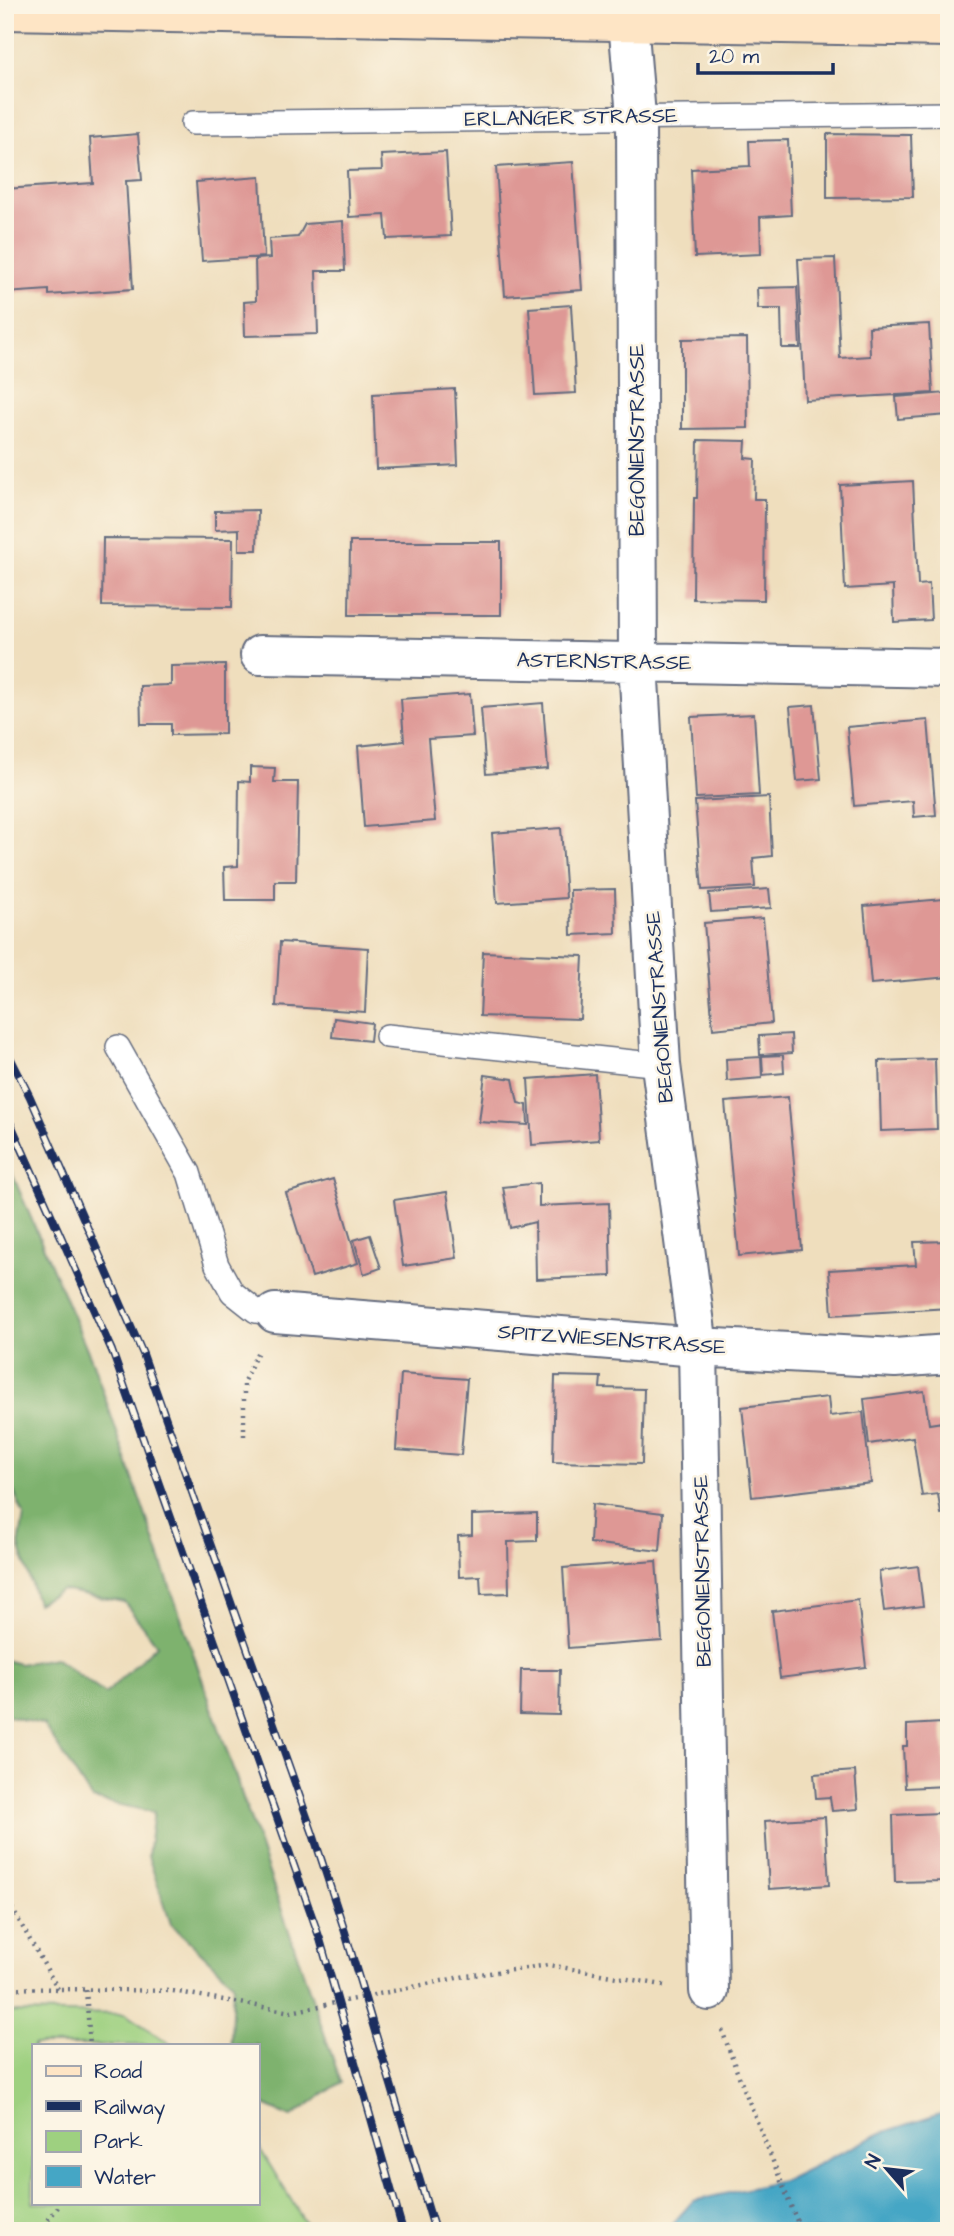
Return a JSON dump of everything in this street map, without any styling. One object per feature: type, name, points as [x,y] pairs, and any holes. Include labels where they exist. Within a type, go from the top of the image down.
[{"type":"main road","points":[[5,10],[628,21],[716,14],[949,27]]},
{"type":"street","name":"BEGONIENSTRASSE","points":[[628,21],[636,116],[638,662],[661,1065],[698,1347],[709,1991]]},
{"type":"street","name":"ASTERNSTRASSE","points":[[260,654],[949,668]]},
{"type":"street","name":"SPITZWIESENSTRASSE","points":[[275,1313],[698,1347],[895,1358],[949,1354]]},
{"type":"lane","name":"ERLANGER STRASSE","points":[[193,123],[949,114]]},
{"type":"lane","points":[[387,1036],[661,1065]]},
{"type":"lane","points":[[118,1047],[190,1174],[217,1265],[232,1292],[256,1311],[275,1313]]},
{"type":"path","points":[[244,1436],[244,1381],[275,1313]]},
{"type":"path","points":[[5,1896],[58,1989]]},
{"type":"path","points":[[5,1988],[173,1991],[291,2012],[466,1976],[550,1965],[647,1983],[709,1991]]},
{"type":"path","points":[[86,1990],[90,2044]]},
{"type":"path","points":[[736,2069],[801,2231]]},
{"type":"path","points":[[40,2231],[60,2204]]},
{"type":"green space","points":[[5,1157],[93,1363],[341,2082],[291,2117],[259,2103],[259,2044],[233,2044],[233,1983],[171,1924],[148,1856],[154,1812],[92,1799],[44,1725],[5,1715],[5,1660],[19,1664],[55,1658],[105,1694],[157,1645],[124,1602],[62,1590],[37,1603],[19,1545],[24,1515],[5,1472]]},
{"type":"green space","points":[[5,2012],[125,2014],[170,2044],[32,2044],[32,2204],[259,2204],[259,2147],[310,2231],[5,2231]]},
{"type":"water","points":[[949,2111],[949,2231],[666,2231],[693,2201],[786,2180],[881,2133]]},
{"type":"building","points":[[138,134],[142,180],[126,181],[133,289],[49,295],[49,290],[5,293],[5,189],[93,183],[90,138]]},
{"type":"building","points":[[827,134],[911,135],[913,197],[827,198]]},
{"type":"building","points":[[788,140],[791,215],[760,217],[761,254],[695,257],[691,169],[750,166],[749,141]]},
{"type":"building","points":[[446,152],[451,236],[387,239],[385,215],[349,217],[347,171],[382,170],[381,155]]},
{"type":"building","points":[[573,162],[582,290],[505,296],[496,167]]},
{"type":"building","points":[[260,177],[264,257],[202,261],[196,182]]},
{"type":"building","points":[[343,221],[345,271],[316,271],[318,334],[245,336],[244,302],[256,301],[255,259],[270,258],[269,239],[298,237],[305,224]]},
{"type":"building","points":[[835,258],[840,358],[870,356],[869,327],[929,324],[933,393],[805,400],[798,259]]},
{"type":"building","points":[[797,287],[800,348],[782,348],[781,309],[758,309],[757,288]]},
{"type":"building","points":[[571,305],[576,393],[535,395],[529,308]]},
{"type":"building","points":[[747,338],[748,428],[682,429],[682,339]]},
{"type":"building","points":[[455,389],[458,465],[376,469],[373,394]]},
{"type":"building","points":[[947,393],[948,415],[898,419],[896,397]]},
{"type":"building","points":[[698,440],[746,441],[745,458],[755,459],[754,499],[765,499],[764,600],[693,599],[694,498],[697,498]]},
{"type":"building","points":[[913,481],[918,585],[929,584],[931,620],[894,622],[893,586],[845,589],[840,485]]},
{"type":"building","points":[[258,510],[257,550],[239,550],[239,529],[215,530],[215,511]]},
{"type":"building","points":[[103,538],[233,539],[232,607],[102,606]]},
{"type":"building","points":[[350,542],[501,542],[501,615],[349,615]]},
{"type":"building","points":[[225,665],[225,734],[171,735],[171,724],[141,724],[140,686],[171,685],[171,666]]},
{"type":"building","points":[[470,694],[473,736],[428,739],[435,821],[364,827],[358,746],[404,741],[401,699]]},
{"type":"building","points":[[543,703],[548,769],[486,774],[481,708]]},
{"type":"building","points":[[814,705],[821,779],[797,781],[790,707]]},
{"type":"building","points":[[754,714],[759,795],[696,798],[691,717]]},
{"type":"building","points":[[928,720],[936,815],[914,817],[913,801],[854,806],[847,727]]},
{"type":"building","points":[[250,767],[275,768],[274,782],[298,782],[296,881],[275,881],[275,900],[225,900],[224,867],[238,866],[239,781],[250,782]]},
{"type":"building","points":[[769,797],[772,856],[753,858],[755,887],[702,890],[695,801]]},
{"type":"building","points":[[561,828],[566,898],[497,903],[492,833]]},
{"type":"building","points":[[615,889],[616,933],[571,935],[570,890]]},
{"type":"building","points":[[769,889],[771,908],[711,912],[709,893]]},
{"type":"building","points":[[943,899],[949,977],[871,984],[864,906]]},
{"type":"building","points":[[763,918],[772,1023],[713,1029],[704,923]]},
{"type":"building","points":[[280,942],[368,948],[365,1012],[276,1006]]},
{"type":"building","points":[[483,952],[583,956],[580,1019],[480,1016]]},
{"type":"building","points":[[334,1018],[372,1023],[370,1041],[332,1037]]},
{"type":"building","points":[[791,1034],[792,1053],[760,1055],[759,1036]]},
{"type":"building","points":[[783,1055],[784,1073],[763,1075],[762,1056]]},
{"type":"building","points":[[761,1057],[762,1078],[727,1081],[726,1059]]},
{"type":"building","points":[[935,1059],[937,1129],[881,1131],[879,1061]]},
{"type":"building","points":[[595,1074],[599,1140],[532,1145],[528,1079]]},
{"type":"building","points":[[485,1075],[513,1079],[518,1103],[527,1105],[528,1125],[479,1122]]},
{"type":"building","points":[[788,1097],[802,1250],[739,1256],[725,1102]]},
{"type":"building","points":[[333,1179],[358,1263],[312,1277],[286,1193]]},
{"type":"building","points":[[539,1183],[539,1206],[609,1203],[611,1276],[536,1279],[535,1222],[510,1228],[503,1187]]},
{"type":"building","points":[[447,1192],[457,1258],[403,1266],[394,1200]]},
{"type":"building","points":[[370,1235],[381,1268],[364,1274],[354,1240]]},
{"type":"building","points":[[949,1241],[949,1308],[832,1315],[829,1270],[916,1265],[914,1242]]},
{"type":"building","points":[[401,1374],[467,1379],[461,1455],[396,1450]]},
{"type":"building","points":[[555,1376],[601,1377],[600,1388],[644,1389],[642,1464],[553,1462]]},
{"type":"building","points":[[924,1391],[929,1424],[949,1421],[949,1513],[941,1514],[938,1494],[922,1496],[913,1437],[869,1444],[864,1399]]},
{"type":"building","points":[[828,1397],[830,1416],[863,1412],[871,1483],[752,1497],[742,1407]]},
{"type":"building","points":[[592,1504],[663,1513],[660,1551],[590,1543]]},
{"type":"building","points":[[537,1513],[537,1541],[508,1542],[509,1593],[481,1594],[480,1576],[459,1577],[458,1536],[472,1535],[472,1515]]},
{"type":"building","points":[[656,1561],[662,1641],[568,1648],[563,1568]]},
{"type":"building","points":[[918,1566],[923,1606],[884,1611],[879,1571]]},
{"type":"building","points":[[858,1600],[866,1667],[780,1678],[772,1611]]},
{"type":"building","points":[[521,1670],[560,1670],[559,1715],[520,1714]]},
{"type":"building","points":[[942,1723],[946,1786],[905,1788],[903,1746],[907,1746],[907,1725]]},
{"type":"building","points":[[855,1771],[858,1809],[832,1811],[830,1797],[816,1798],[814,1774]]},
{"type":"building","points":[[940,1813],[943,1881],[895,1882],[893,1815]]},
{"type":"building","points":[[825,1817],[829,1885],[769,1889],[765,1821]]},
{"type":"railway","points":[[5,1047],[30,1097],[143,1354],[313,1834],[435,2231]]},
{"type":"railway","points":[[5,1111],[112,1351],[320,1939],[403,2231]]}]
